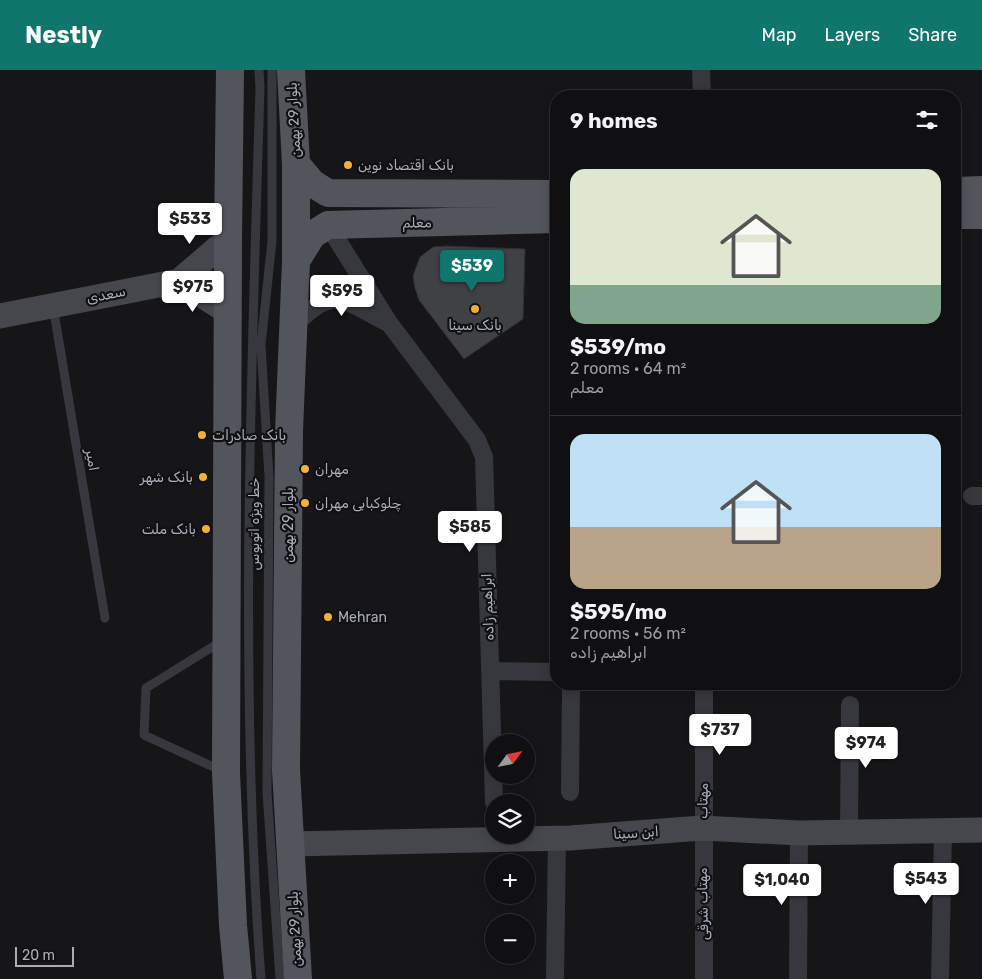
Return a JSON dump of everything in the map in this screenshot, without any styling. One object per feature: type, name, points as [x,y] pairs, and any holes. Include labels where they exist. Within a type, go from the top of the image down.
[{"type":"main road","points":[[230,70],[226,773],[233,925],[238,979]]},
{"type":"main road","name":"بلوار 29 بهمن","points":[[291,70],[296,164],[296,261],[288,431],[286,760],[298,979]]},
{"type":"main road","points":[[296,164],[312,183],[328,193]]},
{"type":"main road","points":[[961,191],[982,190]]},
{"type":"main road","points":[[296,261],[312,235],[328,225],[320,220],[315,206],[318,199],[328,193],[550,194]]},
{"type":"main road","points":[[961,215],[982,215]]},
{"type":"main road","name":"معلم","points":[[328,225],[550,219]]},
{"type":"main road","name":"سعدی","points":[[0,316],[179,281],[228,239]]},
{"type":"main road","points":[[179,281],[228,312]]},
{"type":"main road","name":"ابن سینا","points":[[535,838],[557,838],[702,828],[799,833],[982,830]]},
{"type":"main road","name":"ابن سینا","points":[[290,844],[485,837]]},
{"type":"street","points":[[701,70],[702,90]]},
{"type":"street","name":"ابراهیم زاده","points":[[328,225],[389,323],[477,440],[484,457],[494,794]]},
{"type":"street","name":"ابراهیم زاده","points":[[293,327],[309,310],[324,300],[344,300],[389,323]]},
{"type":"street","points":[[490,671],[550,672]]},
{"type":"street","points":[[570,792],[571,690]]},
{"type":"street","name":"مهتاب","points":[[702,828],[704,690]]},
{"type":"street","points":[[849,833],[850,705]]},
{"type":"street","name":"مهتاب شرقی","points":[[702,828],[704,979]]},
{"type":"street","points":[[940,979],[943,831]]},
{"type":"street","points":[[798,979],[799,833]]},
{"type":"street","points":[[555,979],[557,838]]},
{"type":"lane","name":"خط ویژه اتوبوس","points":[[259,70],[252,335],[248,695],[253,865],[261,979]]},
{"type":"lane","name":"خط ویژه اتوبوس","points":[[272,70],[272,241],[261,345],[269,477],[267,792],[280,979]]},
{"type":"lane","name":"امیر","points":[[53,306],[104,618]]},
{"type":"lane","points":[[226,773],[144,735],[146,688],[227,639]]},
{"type":"building","name":"بانک سینا","points":[[433,247],[525,249],[523,319],[464,359],[419,300],[413,276],[420,257]]},
{"type":"place","name":"بانک اقتصاد نوین","points":[[348,165]]},
{"type":"place","name":"بانک سینا","points":[[475,309]]},
{"type":"place","name":"بانک صادرات","points":[[202,435]]},
{"type":"place","name":"مهران","points":[[305,469]]},
{"type":"place","name":"بانک شهر","points":[[203,477]]},
{"type":"place","name":"چلوکبابی مهران","points":[[305,503]]},
{"type":"place","name":"بانک ملت","points":[[206,529]]},
{"type":"place","name":"Mehran","points":[[328,617]]}]
